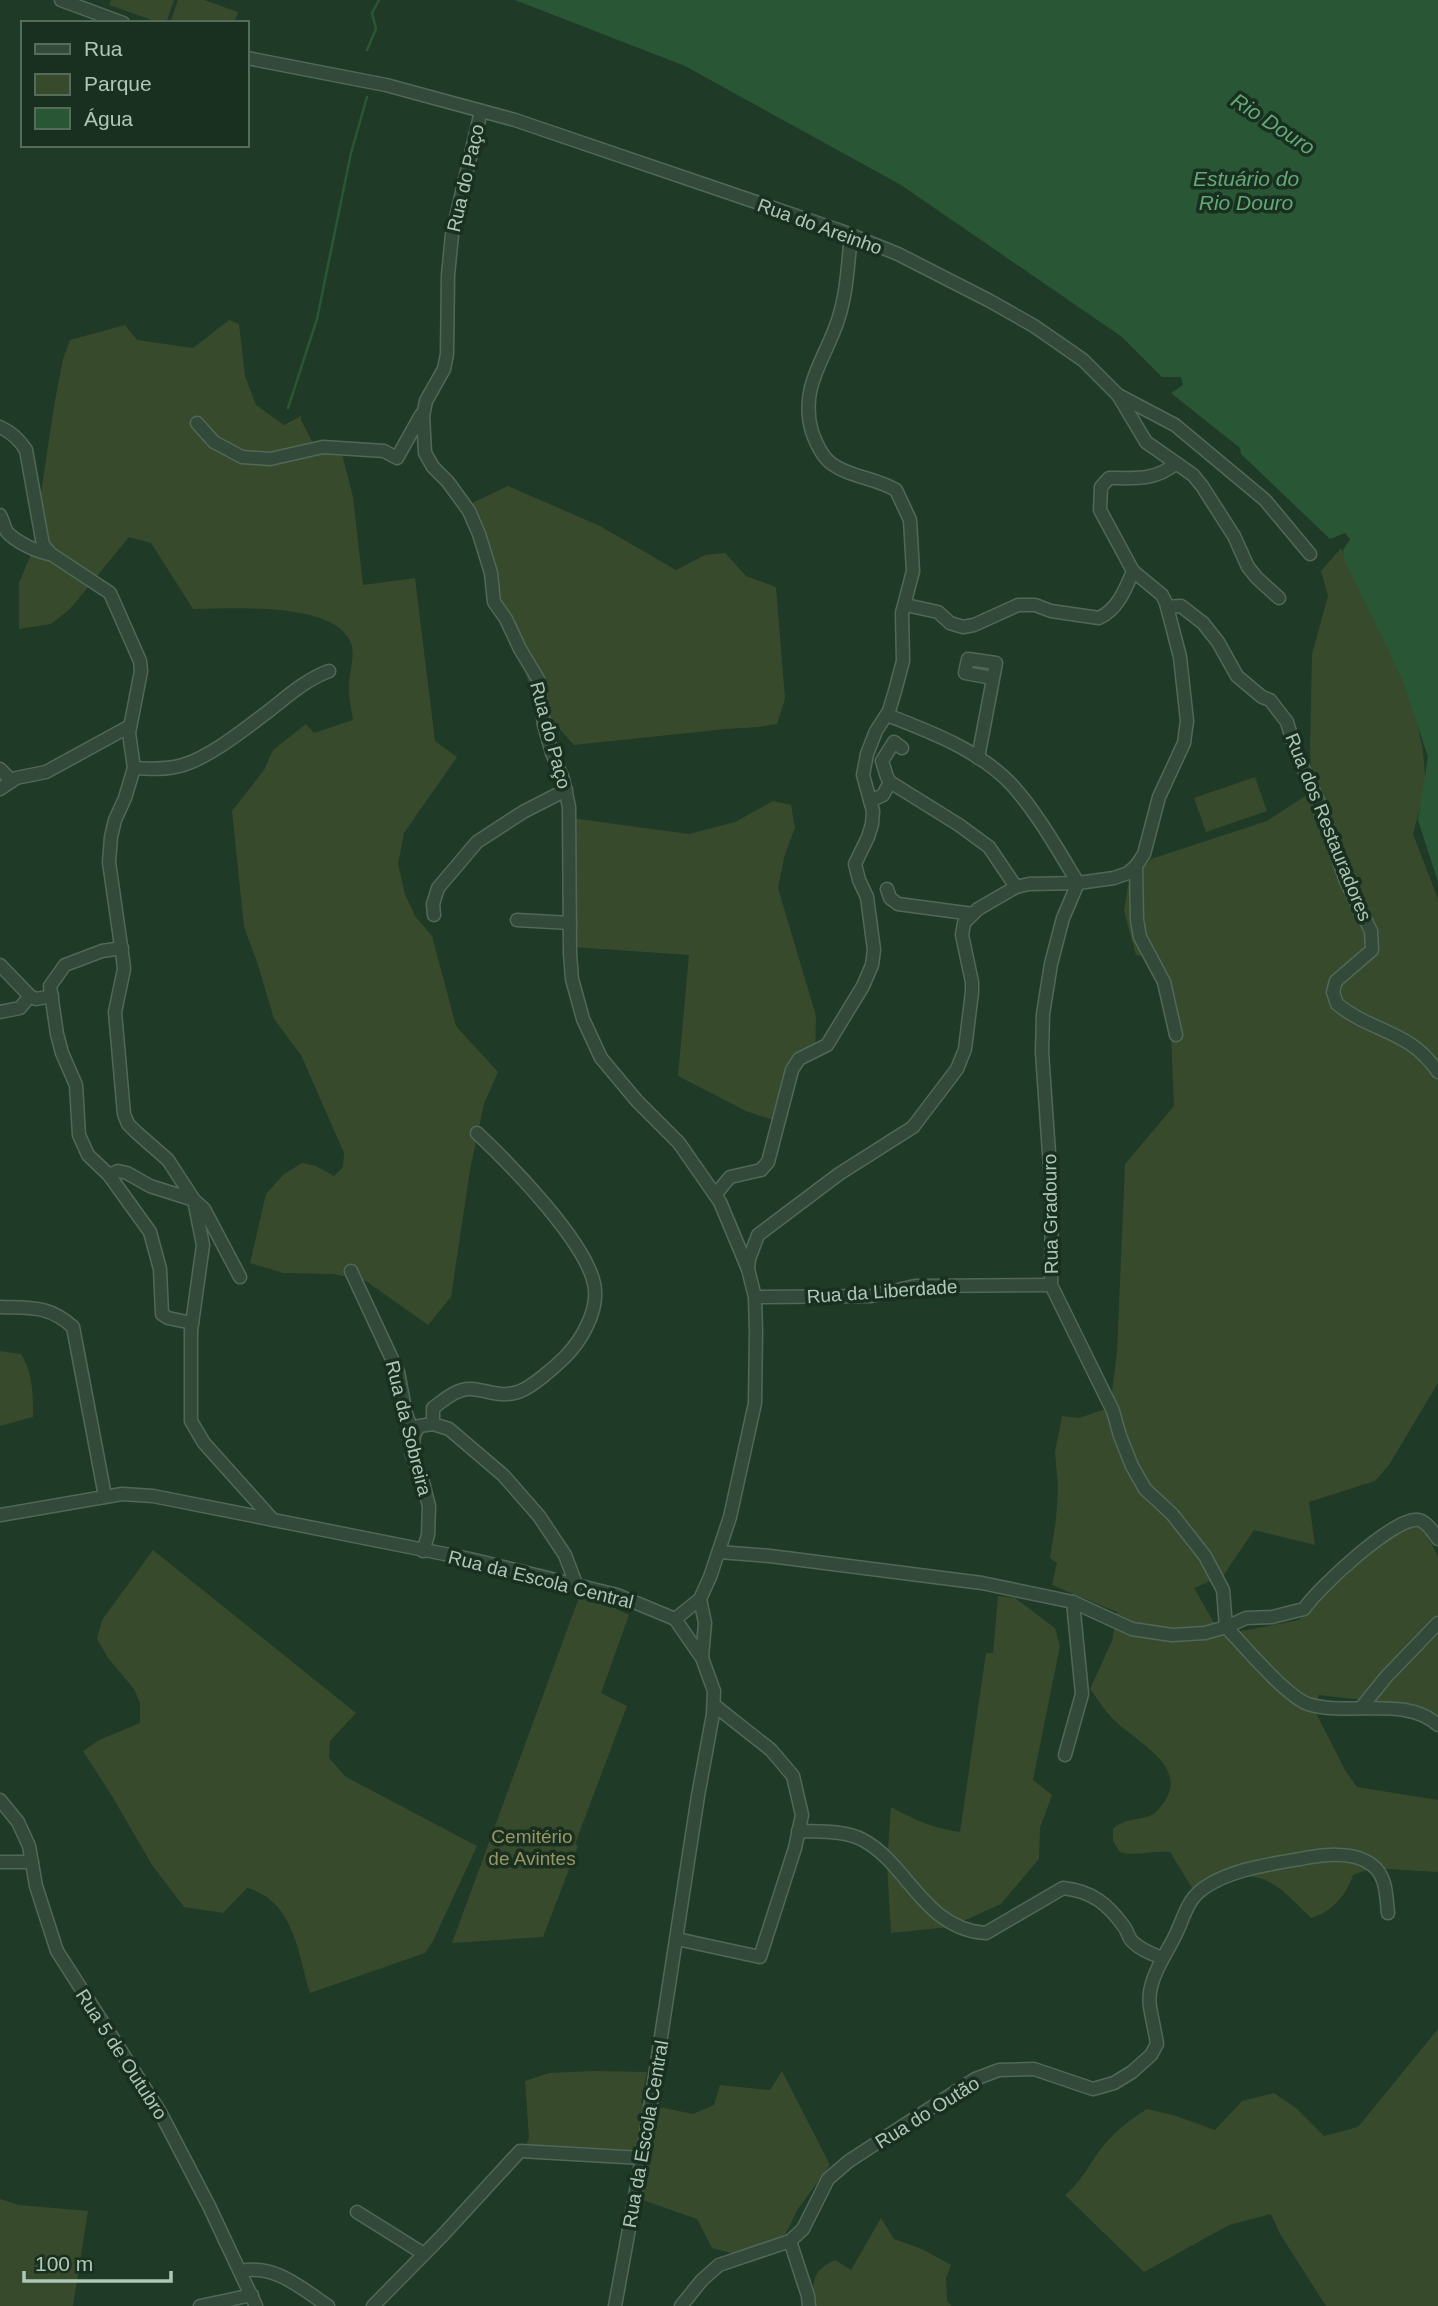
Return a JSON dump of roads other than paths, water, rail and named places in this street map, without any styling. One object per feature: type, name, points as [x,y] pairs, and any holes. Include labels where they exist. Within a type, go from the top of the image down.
[{"type":"street","points":[[61,0],[118,21]]},
{"type":"street","name":"Rua do Areinho","points":[[248,58],[386,85],[527,124],[851,235],[942,276],[1034,326],[1083,360],[1118,395],[1175,425],[1265,500],[1310,554]]},
{"type":"street","name":"Rua do Paço","points":[[197,423],[214,442],[242,457],[270,459],[323,447],[384,451],[397,458],[444,369],[447,354],[448,275],[452,235],[481,111]]},
{"type":"street","points":[[715,1195],[730,1177],[761,1170],[768,1161],[792,1070],[799,1059],[827,1045],[863,986],[872,965],[874,950],[867,897],[855,864],[869,837],[873,811],[863,775],[867,754],[887,715],[903,661],[902,613],[913,571],[911,520],[902,499],[890,486],[832,464],[814,440],[807,406],[812,380],[839,319],[851,235]]},
{"type":"street","points":[[1118,395],[1146,442],[1193,475],[1202,486],[1234,536],[1248,567],[1279,598]]},
{"type":"street","name":"Rua do Paço","points":[[425,409],[422,437],[425,453],[469,511],[480,534],[491,573],[494,602],[538,679],[544,725],[569,807],[572,979],[583,1019],[601,1058],[636,1101],[679,1143],[715,1195],[730,1222],[748,1269],[755,1297],[755,1404],[730,1517],[700,1599]]},
{"type":"street","points":[[0,427],[21,442],[26,450],[43,545],[51,554],[110,593],[140,661],[141,671],[130,726],[134,768],[115,820],[109,862],[124,969],[115,1012],[124,1114],[136,1132],[172,1166],[194,1200],[204,1209],[240,1277]]},
{"type":"street","points":[[748,1269],[758,1236],[839,1174],[914,1127],[957,1069],[965,1049],[972,982],[962,935],[964,923],[973,914],[1016,887],[1114,878],[1128,873],[1144,854],[1159,797],[1186,733],[1180,657],[1162,595],[1133,571],[1100,510],[1101,487],[1109,478],[1145,478],[1169,470],[1176,463]]},
{"type":"street","points":[[0,515],[5,530],[12,536],[41,553],[51,554]]},
{"type":"street","points":[[906,605],[938,612],[950,623],[963,627],[974,625],[1018,605],[1035,605],[1051,611],[1099,618],[1118,603],[1133,571]]},
{"type":"street","name":"Rua dos Restauradores","points":[[1167,607],[1181,606],[1203,622],[1237,676],[1262,697],[1270,700],[1287,722],[1296,752],[1320,803],[1346,881],[1371,931],[1372,950],[1336,981],[1333,992],[1337,1004],[1374,1027],[1408,1040],[1425,1055],[1438,1072]]},
{"type":"street","points":[[134,768],[155,769],[182,765],[210,752],[293,692],[329,671]]},
{"type":"street","points":[[978,758],[992,678]]},
{"type":"street","points":[[887,715],[968,751],[1002,777],[1019,795],[1078,883]]},
{"type":"street","points":[[0,789],[16,778],[46,772],[130,726]]},
{"type":"street","points":[[902,748],[894,742],[882,761],[890,782],[989,847],[1016,887]]},
{"type":"street","points":[[0,769],[12,781]]},
{"type":"street","points":[[870,801],[883,795],[890,782]]},
{"type":"street","points":[[434,915],[433,904],[438,888],[455,864],[477,842],[523,812],[566,790]]},
{"type":"street","points":[[1136,866],[1140,937],[1164,982],[1175,1035]]},
{"type":"street","name":"Rua Gradouro","points":[[1078,883],[1063,918],[1051,964],[1043,1014],[1042,1052],[1052,1197],[1051,1285],[1113,1410],[1132,1466],[1145,1489],[1172,1514],[1205,1556],[1223,1590],[1226,1627]]},
{"type":"street","points":[[887,889],[890,898],[898,904],[973,914]]},
{"type":"street","points":[[517,920],[570,923]]},
{"type":"street","points":[[121,948],[102,951],[65,965],[50,986],[62,1053],[76,1085],[79,1135],[88,1155],[109,1175],[150,1232],[160,1269],[162,1314],[168,1318],[192,1323]]},
{"type":"street","points":[[0,965],[30,996],[36,999],[52,996]]},
{"type":"street","points":[[0,1012],[20,1008],[30,996]]},
{"type":"street","points":[[433,1424],[433,1408],[451,1394],[469,1389],[494,1395],[520,1392],[557,1365],[575,1347],[594,1310],[593,1278],[572,1239],[502,1157],[477,1133]]},
{"type":"street","points":[[109,1175],[118,1171],[127,1173],[161,1190],[194,1200]]},
{"type":"street","points":[[194,1200],[203,1245],[192,1323],[191,1421],[204,1443],[273,1520]]},
{"type":"street","name":"Rua da Sobreira","points":[[351,1270],[398,1372],[406,1413],[414,1435],[412,1455],[429,1506],[428,1535],[423,1551]]},
{"type":"street","name":"Rua da Liberdade","points":[[755,1297],[871,1296],[915,1286],[1051,1285]]},
{"type":"street","points":[[0,1307],[40,1309],[59,1315],[72,1327],[105,1496]]},
{"type":"street","points":[[414,1435],[419,1426],[433,1424],[449,1429],[503,1475],[539,1516],[565,1555],[576,1584]]},
{"type":"street","name":"Rua da Escola Central","points":[[0,1515],[105,1496],[153,1496],[470,1559],[617,1595],[675,1619],[702,1658],[714,1691],[714,1705],[619,2304]]},
{"type":"street","points":[[719,1552],[962,1580],[1073,1602],[1132,1629],[1172,1635],[1205,1633],[1246,1618],[1304,1609],[1312,1596],[1330,1578],[1395,1527],[1415,1520],[1421,1521],[1438,1539]]},
{"type":"street","points":[[675,1619],[700,1599],[705,1623],[702,1658]]},
{"type":"street","points":[[1065,1755],[1082,1695],[1073,1602]]},
{"type":"street","points":[[1361,1708],[1386,1677],[1438,1623]]},
{"type":"street","points":[[1226,1627],[1288,1692],[1307,1703],[1413,1710],[1438,1725]]},
{"type":"street","points":[[677,1939],[760,1957],[802,1815],[793,1776],[771,1750],[714,1705]]},
{"type":"street","name":"Rua 5 de Outubro","points":[[0,1800],[18,1822],[29,1846],[36,1886],[57,1951],[160,2112],[254,2300]]},
{"type":"street","points":[[798,1831],[836,1833],[861,1839],[878,1851],[919,1897],[956,1927],[986,1933],[1063,1888],[1074,1889],[1090,1894],[1104,1903],[1132,1942],[1162,1958]]},
{"type":"street","name":"Rua do Outão","points":[[790,2241],[803,2229],[828,2179],[975,2079],[999,2070],[1034,2070],[1093,2089],[1114,2083],[1151,2055],[1157,2044],[1149,2005],[1150,1993],[1162,1958],[1187,1909],[1199,1892],[1253,1867],[1342,1855],[1357,1857],[1373,1865],[1384,1880],[1388,1913]]},
{"type":"street","points":[[0,1861],[32,1862]]},
{"type":"street","points":[[373,2306],[520,2151],[642,2158]]},
{"type":"street","points":[[357,2212],[424,2254]]},
{"type":"street","points":[[681,2306],[702,2280],[719,2265],[790,2241],[810,2306]]},
{"type":"street","points":[[240,2271],[262,2269],[282,2276],[328,2306]]},
{"type":"street","points":[[200,2306],[254,2300]]},
{"type":"water","name":"Estuário do Rio Douro","points":[[515,0],[1438,0],[1438,882],[1418,820],[1428,757],[1403,681],[1345,561],[1343,550],[1350,539],[1345,533],[1330,539],[1241,454],[1240,448],[1171,393],[1183,385],[1181,377],[1162,377],[1122,337],[901,185],[685,66]]},
{"type":"waterway","points":[[367,50],[376,29],[372,13],[379,0]]},
{"type":"waterway","points":[[288,408],[317,319],[351,153],[367,97]]},
{"type":"water label","name":"Rio Douro","points":[[1273,124]]},
{"type":"park label","name":"Cemitério de Avintes","points":[[532,1847]]}]
